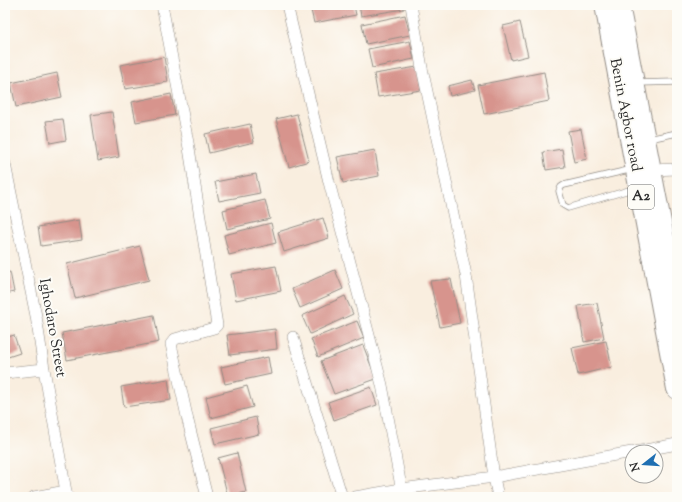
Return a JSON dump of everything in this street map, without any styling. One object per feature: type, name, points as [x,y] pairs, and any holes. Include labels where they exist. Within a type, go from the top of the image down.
[{"type":"highway","name":"Benin Agbor road","points":[[605,5],[642,175],[677,305]]},
{"type":"highway","name":"Benin Agbor road","points":[[619,5],[645,140],[642,175],[677,389]]},
{"type":"street","points":[[162,5],[189,148],[217,320],[217,325],[214,328],[175,339],[171,344],[207,497]]},
{"type":"street","points":[[287,5],[329,182],[382,385],[402,493]]},
{"type":"street","points":[[411,5],[422,68],[466,276],[498,497]]},
{"type":"street","name":"Ighodaro Street","points":[[5,164],[36,316],[66,494]]},
{"type":"street","points":[[642,175],[677,169]]},
{"type":"street","points":[[292,338],[342,497]]},
{"type":"street","points":[[5,373],[44,368]]},
{"type":"street","points":[[664,446],[677,444]]},
{"type":"street","points":[[355,497],[402,493],[624,454]]},
{"type":"street","points":[[34,497],[66,494]]},
{"type":"lane","points":[[634,84],[677,82]]},
{"type":"lane","points":[[645,140],[677,133]]},
{"type":"lane","points":[[642,175],[568,208],[563,205],[559,191],[564,185],[642,175]]},
{"type":"building","points":[[354,5],[356,15],[314,23],[310,6]]},
{"type":"building","points":[[359,5],[404,5],[404,9],[361,16]]},
{"type":"building","points":[[405,15],[410,35],[366,44],[362,24]]},
{"type":"building","points":[[520,22],[528,56],[511,60],[503,26]]},
{"type":"building","points":[[410,41],[414,59],[372,68],[368,49]]},
{"type":"building","points":[[164,57],[168,82],[125,89],[120,65]]},
{"type":"building","points":[[417,67],[421,90],[378,97],[374,74]]},
{"type":"building","points":[[544,72],[549,101],[484,114],[478,85]]},
{"type":"building","points":[[57,73],[62,97],[16,107],[11,83]]},
{"type":"building","points":[[472,80],[475,90],[450,96],[448,86]]},
{"type":"building","points":[[171,94],[175,115],[136,122],[132,102]]},
{"type":"building","points":[[112,112],[119,157],[98,161],[91,115]]},
{"type":"building","points":[[297,114],[309,161],[289,167],[276,119]]},
{"type":"building","points":[[63,119],[66,140],[50,143],[46,121]]},
{"type":"building","points":[[250,124],[254,142],[209,153],[205,134]]},
{"type":"building","points":[[581,129],[587,159],[574,162],[568,131]]},
{"type":"building","points":[[562,149],[565,167],[546,170],[543,152]]},
{"type":"building","points":[[375,150],[379,176],[343,183],[337,157]]},
{"type":"building","points":[[256,174],[260,193],[219,201],[215,182]]},
{"type":"building","points":[[265,200],[270,219],[227,229],[223,210]]},
{"type":"building","points":[[323,218],[329,238],[284,252],[278,232]]},
{"type":"building","points":[[79,220],[82,240],[41,246],[38,227]]},
{"type":"building","points":[[271,223],[276,243],[229,255],[224,235]]},
{"type":"building","points":[[140,246],[149,280],[75,298],[67,264]]},
{"type":"building","points":[[276,266],[281,291],[236,300],[231,274]]},
{"type":"building","points":[[335,270],[343,289],[300,308],[292,289]]},
{"type":"building","points":[[10,272],[14,292],[5,294],[5,273]]},
{"type":"building","points":[[451,279],[460,323],[440,327],[430,281]]},
{"type":"building","points":[[345,296],[353,314],[310,334],[302,316]]},
{"type":"building","points":[[597,303],[604,338],[584,342],[578,306]]},
{"type":"building","points":[[154,315],[159,342],[67,360],[62,333]]},
{"type":"building","points":[[357,321],[364,338],[318,357],[311,339]]},
{"type":"building","points":[[275,329],[277,349],[230,355],[227,335]]},
{"type":"building","points":[[14,335],[20,353],[5,358],[5,338]]},
{"type":"building","points":[[606,341],[612,367],[578,375],[572,348]]},
{"type":"building","points":[[363,345],[376,379],[334,394],[321,361]]},
{"type":"building","points":[[268,357],[271,374],[225,384],[221,367]]},
{"type":"building","points":[[168,379],[171,400],[124,407],[121,387]]},
{"type":"building","points":[[247,386],[253,407],[211,418],[206,397]]},
{"type":"building","points":[[371,387],[377,405],[334,420],[328,402]]},
{"type":"building","points":[[256,417],[259,434],[215,444],[211,428]]},
{"type":"building","points":[[237,453],[246,492],[228,497],[218,458]]}]
